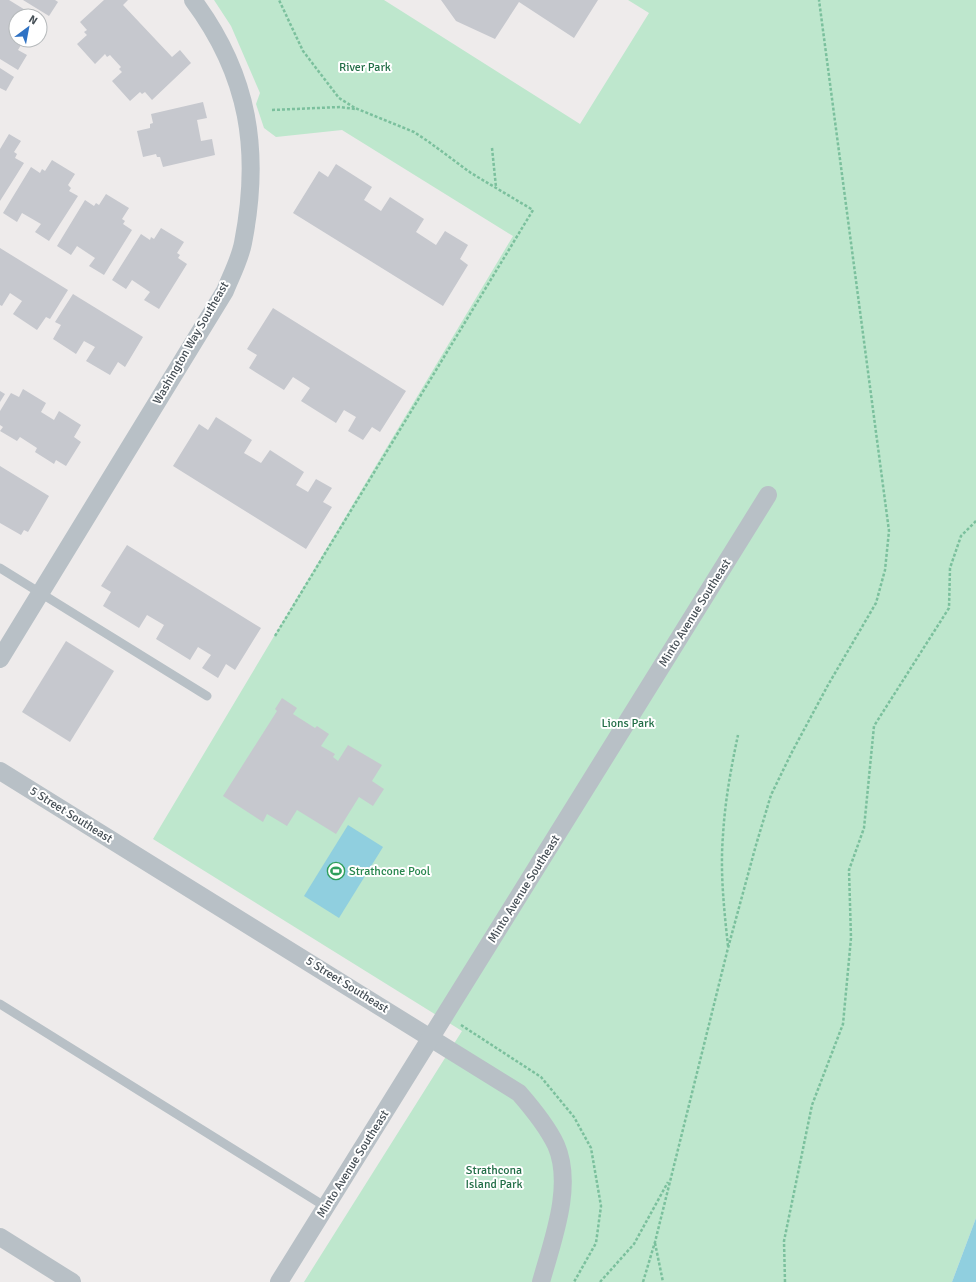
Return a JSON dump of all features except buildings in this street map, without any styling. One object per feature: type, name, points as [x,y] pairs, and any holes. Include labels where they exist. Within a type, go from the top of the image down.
[{"type":"street","name":"Washington Way Southeast","points":[[0,659],[225,291],[243,244],[251,158],[246,114],[241,90],[230,60],[217,34],[193,0]]},
{"type":"street","name":"Minto Avenue Southeast","points":[[279,1282],[768,495]]},
{"type":"street","name":"5 Street Southeast","points":[[0,771],[520,1093],[540,1118],[556,1146],[563,1174],[559,1215],[541,1282]]},
{"type":"street","points":[[0,1237],[72,1282]]},
{"type":"lane","points":[[0,568],[208,696]]},
{"type":"lane","points":[[0,1004],[326,1207]]},
{"type":"path","points":[[275,636],[533,210],[457,164],[414,132],[346,104],[339,98],[312,65],[303,51],[286,13],[278,0]]},
{"type":"path","points":[[643,1282],[655,1242],[728,948],[771,796],[792,752],[828,685],[876,603],[885,570],[890,531],[819,0]]},
{"type":"path","points":[[272,110],[340,108],[362,111]]},
{"type":"path","points":[[492,148],[496,188]]},
{"type":"path","points":[[785,1282],[784,1241],[812,1105],[843,1024],[851,938],[848,870],[864,828],[874,726],[949,608],[950,568],[961,536],[976,521]]},
{"type":"path","points":[[728,948],[722,890],[722,837],[729,779],[738,735]]},
{"type":"path","points":[[600,1282],[634,1244],[670,1178]]},
{"type":"path","points":[[655,1242],[663,1282]]},
{"type":"green space","name":"Lions Park","points":[[214,0],[384,0],[580,124],[649,13],[628,0],[976,0],[976,1218],[952,1282],[304,1282],[462,1031],[153,839],[513,236],[342,130],[276,137],[264,128],[256,104],[260,93],[231,26]]},
{"type":"water","points":[[348,825],[383,847],[339,918],[304,896]]},
{"type":"water","points":[[976,1218],[976,1282],[952,1282]]},
{"type":"place","name":"Strathcone Pool","points":[[336,871]]},
{"type":"park label","name":"River Park","points":[[365,67]]},
{"type":"park label","name":"Strathcona Island Park","points":[[494,1177]]}]
